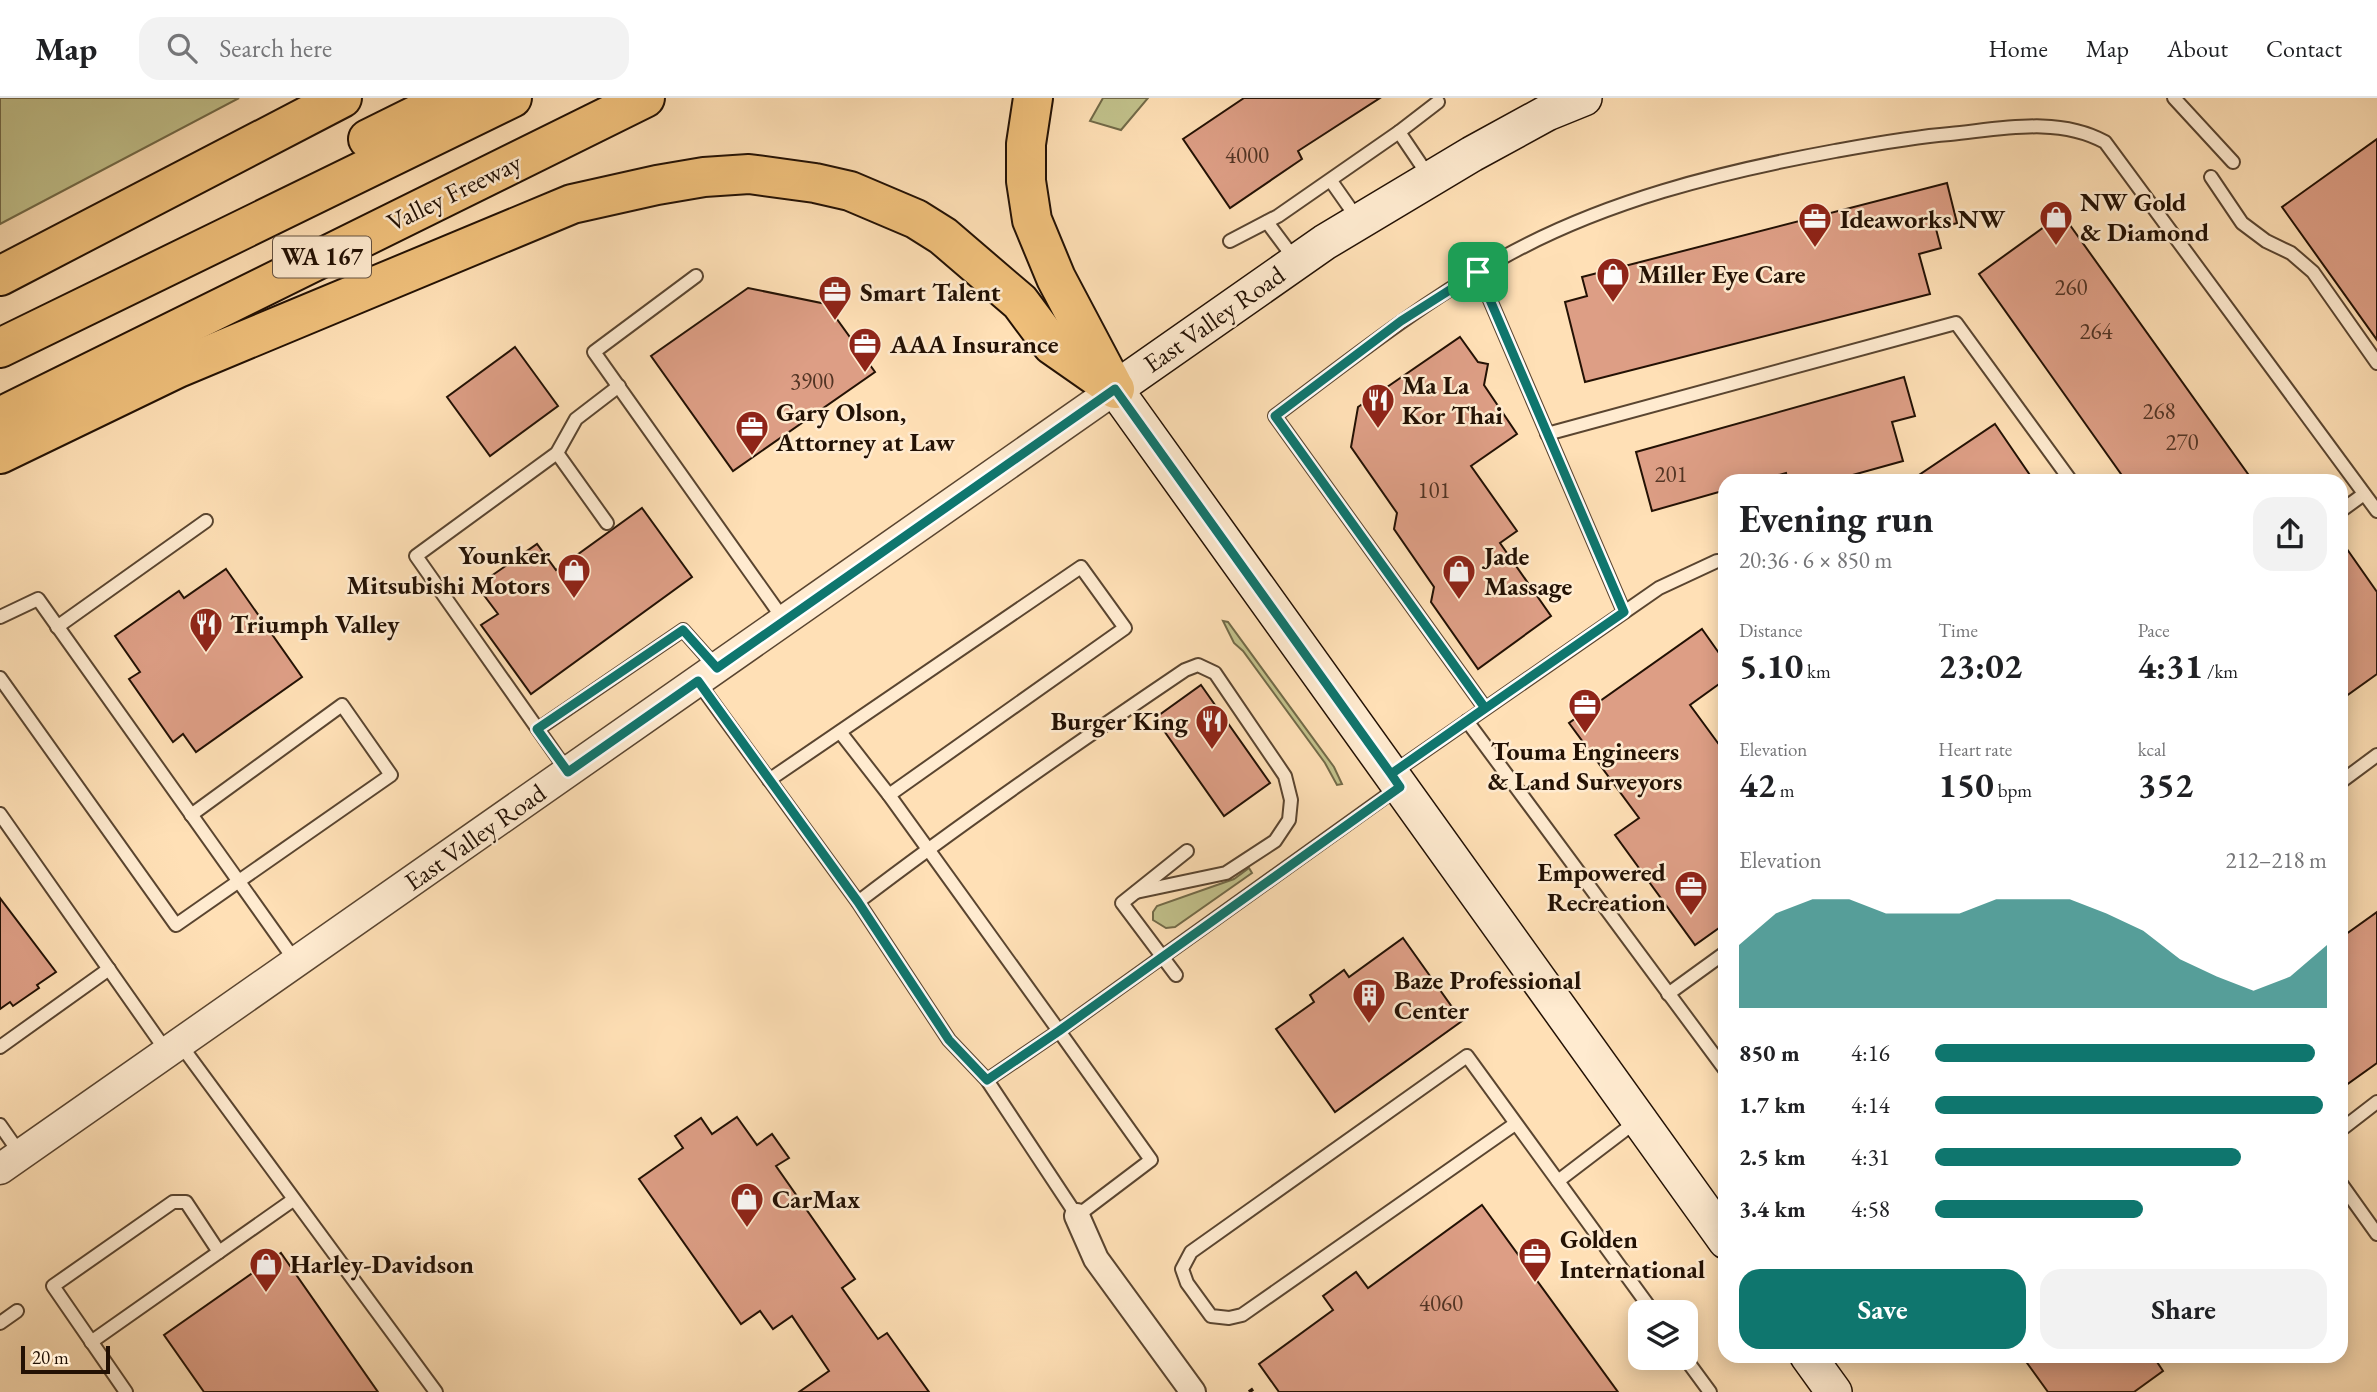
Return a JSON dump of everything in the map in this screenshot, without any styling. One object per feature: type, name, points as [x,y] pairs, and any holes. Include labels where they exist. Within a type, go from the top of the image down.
[{"type":"highway","points":[[0,276],[342,98]]},
{"type":"highway","points":[[0,319],[451,98]]},
{"type":"highway","points":[[0,348],[512,98]]},
{"type":"highway","name":"Valley Freeway","points":[[0,417],[645,98]]},
{"type":"highway","points":[[1033,98],[1026,144],[1026,181],[1032,220],[1056,278],[1115,389]]},
{"type":"highway","points":[[0,454],[178,368],[572,204],[657,185],[704,177],[748,174],[816,183],[850,191],[916,219],[943,236],[1020,302],[1052,345],[1115,389]]},
{"type":"main road","name":"East Valley Road","points":[[1115,389],[1359,221],[1547,113],[1584,98]]},
{"type":"main road","points":[[1115,389],[1718,1228]]},
{"type":"main road","points":[[1813,1363],[1833,1392]]},
{"type":"street","name":"East Valley Road","points":[[11,1162],[1115,389]]},
{"type":"street","points":[[1077,1216],[1096,1259],[1192,1392]]},
{"type":"lane","points":[[2174,98],[2233,162]]},
{"type":"lane","points":[[1230,242],[1331,181],[1438,102]]},
{"type":"lane","points":[[1485,708],[1275,416],[1401,321],[1478,272],[1555,231],[1669,188],[1743,169],[1919,136],[2043,126],[2088,133],[2105,142],[2377,511]]},
{"type":"lane","points":[[1399,132],[1431,178]]},
{"type":"lane","points":[[2211,177],[2242,223],[2266,241],[2291,253],[2313,272],[2377,363]]},
{"type":"lane","points":[[1331,181],[1359,221]]},
{"type":"lane","points":[[1267,222],[1296,262]]},
{"type":"lane","points":[[1478,272],[1624,612]]},
{"type":"lane","points":[[696,276],[594,352],[785,620]]},
{"type":"lane","points":[[1548,434],[1956,323],[2066,474]]},
{"type":"lane","points":[[568,772],[416,556],[557,453],[576,419],[619,386]]},
{"type":"lane","points":[[557,453],[607,523]]},
{"type":"lane","points":[[2348,506],[2364,494]]},
{"type":"lane","points":[[57,627],[206,522]]},
{"type":"lane","points":[[987,1080],[1163,957],[1485,708],[1659,588],[1718,561]]},
{"type":"lane","points":[[769,780],[1081,567],[1125,628],[889,795]]},
{"type":"lane","points":[[0,617],[38,599],[297,962]]},
{"type":"lane","points":[[537,729],[683,630],[769,780],[858,902],[949,1040],[987,1080],[1077,1216],[1151,1160],[928,848],[840,732]]},
{"type":"lane","points":[[858,902],[928,848],[1100,728],[1185,670],[1198,665],[1215,673],[1285,776],[1291,800],[1289,820],[1275,841],[1226,873],[1136,892]]},
{"type":"lane","points":[[0,678],[176,925],[391,775],[342,705],[191,814]]},
{"type":"lane","points":[[1467,721],[1718,1060]]},
{"type":"lane","points":[[2348,777],[2377,755]]},
{"type":"lane","points":[[0,814],[109,969],[293,1200],[436,1392]]},
{"type":"lane","points":[[1176,975],[1122,904],[1187,851]]},
{"type":"lane","points":[[1668,994],[1718,958]]},
{"type":"lane","points":[[0,1047],[109,969]]},
{"type":"lane","points":[[1515,1124],[1241,1315],[1230,1318],[1211,1316],[1187,1283],[1182,1269],[1191,1252],[1467,1056],[1644,1300]]},
{"type":"lane","points":[[2348,1124],[2377,1102]]},
{"type":"lane","points":[[1558,1181],[1639,1120]]},
{"type":"lane","points":[[0,1125],[11,1162]]},
{"type":"lane","points":[[2348,1193],[2377,1234]]},
{"type":"lane","points":[[91,1342],[293,1200]]},
{"type":"lane","points":[[126,1392],[53,1286],[173,1202],[186,1202],[219,1252]]},
{"type":"lane","points":[[0,1323],[17,1311]]},
{"type":"lane","points":[[1694,1370],[1710,1392]]},
{"type":"green space","points":[[0,98],[239,98],[0,224]]},
{"type":"green space","points":[[1103,98],[1148,98],[1121,130],[1090,121]]},
{"type":"green space","points":[[1223,621],[1228,622],[1334,767],[1342,784],[1337,785],[1325,763],[1243,651],[1234,643]]},
{"type":"green space","points":[[1249,868],[1252,873],[1175,927],[1166,928],[1153,920],[1153,912],[1157,906],[1234,879]]},
{"type":"building","points":[[1244,98],[1380,98],[1298,151],[1302,159],[1230,208],[1183,139]]},
{"type":"building","points":[[2377,139],[2377,340],[2282,207]]},
{"type":"building","points":[[1947,183],[1957,223],[1936,229],[1941,248],[1919,254],[1930,294],[1585,382],[1565,302],[1587,296],[1582,277]]},
{"type":"building","points":[[2062,214],[2248,474],[2121,474],[1979,274]]},
{"type":"building","points":[[748,288],[826,304],[875,372],[733,471],[651,356]]},
{"type":"building","points":[[1460,337],[1478,362],[1488,364],[1484,385],[1517,434],[1471,466],[1517,531],[1500,543],[1551,616],[1478,669],[1431,602],[1434,587],[1394,529],[1397,513],[1351,447],[1358,407]]},
{"type":"building","points":[[515,347],[558,406],[490,456],[447,397]]},
{"type":"building","points":[[1904,377],[1915,416],[1892,422],[1903,461],[1856,474],[1718,474],[1718,492],[1652,511],[1636,452]]},
{"type":"building","points":[[1995,424],[2029,474],[1920,474]]},
{"type":"building","name":"Younker Mitsubishi Motors","points":[[642,508],[692,577],[531,694],[481,625],[498,614],[477,586],[537,544],[556,570]]},
{"type":"building","points":[[2348,551],[2377,592],[2377,674],[2348,695]]},
{"type":"building","name":"Triumph Valley","points":[[226,569],[302,677],[196,752],[183,734],[173,742],[129,679],[140,672],[115,636],[179,591],[184,598]]},
{"type":"building","points":[[1702,629],[1718,652],[1718,685],[1690,705],[1718,743],[1718,929],[1695,945],[1615,835],[1639,818],[1569,723]]},
{"type":"building","name":"Burger King","points":[[1201,685],[1270,783],[1224,816],[1155,718]]},
{"type":"building","points":[[0,898],[56,972],[13,1006],[10,1002],[0,1009]]},
{"type":"building","points":[[2377,912],[2377,1063],[2348,1084],[2348,933]]},
{"type":"building","name":"Baze Professional Center","points":[[1403,938],[1462,1021],[1335,1112],[1276,1029],[1314,1002],[1310,995],[1344,970],[1349,977]]},
{"type":"building","name":"CarMax","points":[[737,1117],[757,1145],[772,1134],[789,1158],[776,1166],[855,1279],[842,1288],[878,1339],[887,1333],[929,1392],[799,1392],[829,1371],[792,1316],[773,1329],[760,1311],[741,1324],[639,1179],[683,1148],[675,1136],[701,1118],[712,1134]]},
{"type":"building","points":[[1482,1205],[1618,1392],[1279,1392],[1259,1364],[1333,1310],[1323,1296],[1356,1272],[1368,1288]]},
{"type":"building","name":"Harley-Davidson","points":[[281,1253],[378,1392],[204,1392],[164,1335]]},
{"type":"building","points":[[2027,1363],[2158,1363],[2163,1371],[2134,1392],[2048,1392]]},
{"type":"place","name":"NW Gold & Diamond","points":[[2056,247]]},
{"type":"place","name":"Ideaworks NW","points":[[1815,249]]},
{"type":"place","name":"Miller Eye Care","points":[[1613,304]]},
{"type":"place","name":"Smart Talent","points":[[835,322]]},
{"type":"place","name":"AAA Insurance","points":[[865,374]]},
{"type":"place","name":"Ma La Kor Thai","points":[[1378,430]]},
{"type":"place","name":"Gary Olson, Attorney at Law","points":[[752,457]]},
{"type":"place","name":"Younker Mitsubishi Motors","points":[[574,600]]},
{"type":"place","name":"Jade Massage","points":[[1459,601]]},
{"type":"place","name":"Triumph Valley","points":[[206,654]]},
{"type":"place","name":"Touma Engineers & Land Surveyors","points":[[1585,735]]},
{"type":"place","name":"Burger King","points":[[1212,751]]},
{"type":"place","name":"Empowered Recreation","points":[[1691,917]]},
{"type":"place","name":"Baze Professional Center","points":[[1369,1025]]},
{"type":"place","name":"CarMax","points":[[747,1229]]},
{"type":"place","name":"Golden International","points":[[1535,1284]]},
{"type":"place","name":"Harley-Davidson","points":[[266,1294]]},
{"type":"route","points":[[1478,272],[1401,321],[1275,416],[1485,708],[1391,774],[1400,787],[987,1080],[949,1040],[858,902],[698,681],[568,772],[537,729],[683,630],[717,668],[1115,389],[1391,774],[1624,612],[1478,272]]}]
